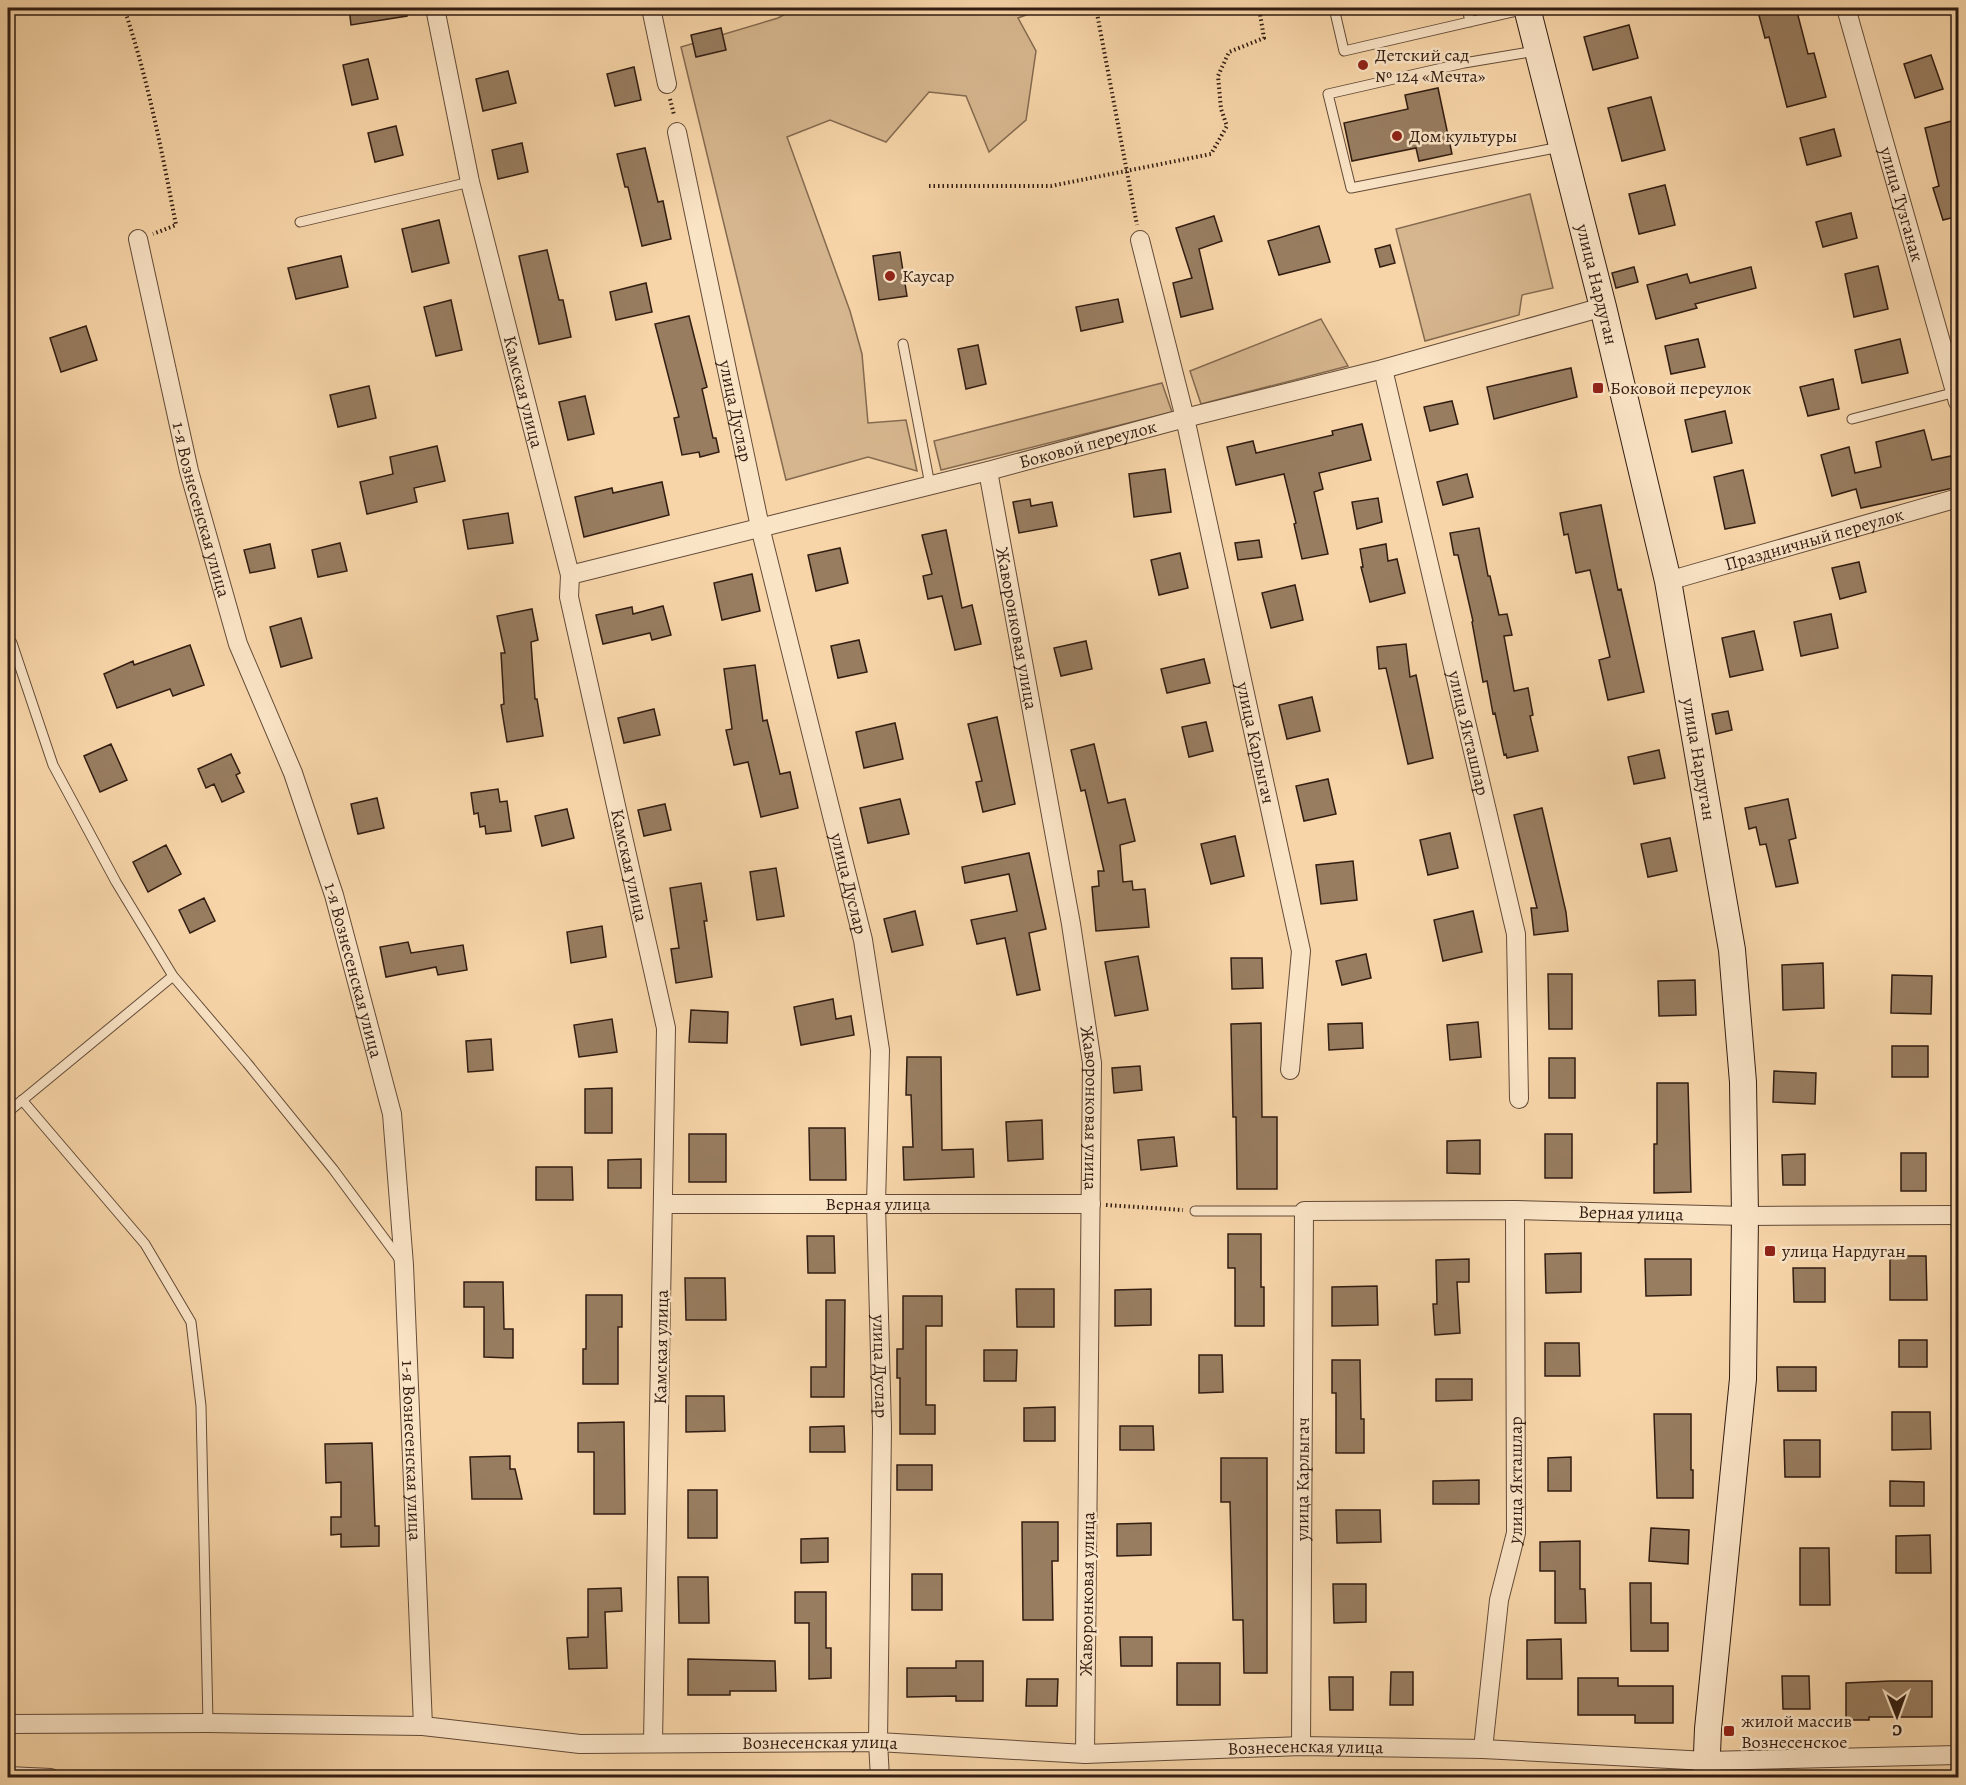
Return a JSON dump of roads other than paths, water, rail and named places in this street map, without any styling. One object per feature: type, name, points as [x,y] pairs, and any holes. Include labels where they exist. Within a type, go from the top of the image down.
[{"type":"street","name":"Камская улица","points":[[435,8],[470,182],[570,575],[569,597],[666,1028],[653,1742]]},
{"type":"street","points":[[651,8],[667,84]]},
{"type":"street","name":"улица Нардуган","points":[[1527,8],[1603,307],[1668,581],[1732,950],[1743,1082],[1745,1216],[1743,1379],[1706,1769]]},
{"type":"street","name":"улица Тузганак","points":[[1846,8],[1957,397]]},
{"type":"street","name":"улица Дуслар","points":[[677,132],[760,527],[863,940],[880,1050],[876,1204],[882,1428],[878,1742],[880,1778]]},
{"type":"street","name":"1-я Вознесенская улица","points":[[138,239],[189,471],[238,644],[293,774],[334,895],[392,1114],[404,1264],[423,1726]]},
{"type":"street","name":"улица Карлыгач","points":[[1140,240],[1185,418],[1301,951],[1290,1070]]},
{"type":"street","name":"Боковой переулок","points":[[570,575],[988,471],[1185,418],[1383,369],[1603,307]]},
{"type":"street","name":"улица Якташлар","points":[[1383,369],[1516,933],[1519,1099]]},
{"type":"street","name":"Жаворонковая улица","points":[[988,471],[1071,924],[1092,1063],[1085,1754]]},
{"type":"street","name":"Праздничный переулок","points":[[1668,581],[1959,498]]},
{"type":"street","name":"Верная улица","points":[[664,1204],[1091,1204]]},
{"type":"street","name":"улица Якташлар","points":[[1483,1749],[1499,1600],[1516,1533],[1515,1210]]},
{"type":"street","name":"Верная улица","points":[[1304,1211],[1515,1210],[1745,1216],[1959,1215]]},
{"type":"street","name":"улица Карлыгач","points":[[1301,1746],[1304,1211]]},
{"type":"street","name":"Вознесенская улица","points":[[8,1724],[208,1723],[423,1726],[580,1744],[878,1742],[1085,1754],[1301,1746],[1483,1749],[1706,1769],[1959,1755]]},
{"type":"street","points":[[8,1776],[51,1778]]},
{"type":"lane","points":[[1334,8],[1344,51],[1527,8]]},
{"type":"lane","points":[[1467,8],[1470,22]]},
{"type":"lane","points":[[1538,50],[1464,63],[1328,94],[1351,188],[1562,146]]},
{"type":"lane","points":[[300,222],[470,182]]},
{"type":"lane","points":[[903,344],[930,485]]},
{"type":"lane","points":[[1852,419],[1957,397]]},
{"type":"lane","points":[[12,643],[54,765],[116,882],[173,976],[333,1169],[404,1264]]},
{"type":"lane","points":[[8,1112],[173,976]]},
{"type":"lane","points":[[22,1100],[145,1244],[190,1322],[201,1406],[208,1723]]},
{"type":"lane","points":[[1196,1211],[1304,1211]]},
{"type":"place","name":"Детский сад № 124 «Мечта»","points":[[1363,65]]},
{"type":"place","name":"Дом культуры","points":[[1397,136]]},
{"type":"place","name":"Каусар","points":[[890,276]]},
{"type":"place","name":"Боковой переулок","points":[[1598,388]]},
{"type":"place","name":"улица Нардуган","points":[[1770,1251]]},
{"type":"place","name":"жилой массив Вознесенское","points":[[1729,1731]]}]
